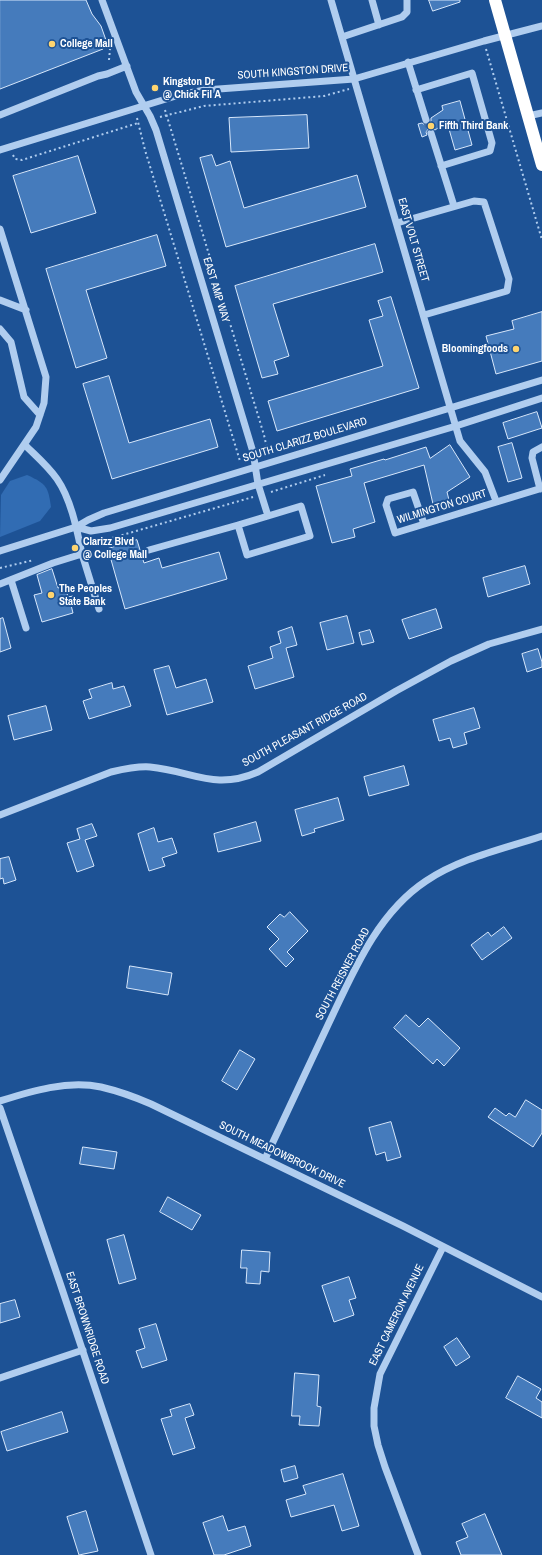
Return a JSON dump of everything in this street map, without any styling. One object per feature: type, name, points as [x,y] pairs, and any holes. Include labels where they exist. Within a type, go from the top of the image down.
[{"type":"highway","points":[[498,1],[504,35],[541,161]]},
{"type":"street","name":"EAST AMP WAY","points":[[102,0],[136,92],[151,119],[248,436],[256,466],[258,484],[268,516]]},
{"type":"street","name":"EAST VOLT STREET","points":[[331,0],[451,408]]},
{"type":"street","points":[[372,0],[379,25]]},
{"type":"street","points":[[342,37],[402,18],[407,12],[407,0]]},
{"type":"street","name":"SOUTH KINGSTON DRIVE","points":[[0,150],[180,95],[205,90],[354,78],[504,35],[542,26]]},
{"type":"street","points":[[408,62],[426,120]]},
{"type":"street","points":[[0,115],[127,66]]},
{"type":"street","points":[[416,90],[472,74],[492,143],[490,151],[441,166]]},
{"type":"street","points":[[528,116],[542,112]]},
{"type":"street","points":[[431,133],[454,206]]},
{"type":"street","points":[[397,223],[474,201],[484,202],[508,279],[507,291],[424,315]]},
{"type":"street","points":[[0,228],[46,377],[44,403],[36,427],[25,446],[0,480]]},
{"type":"street","points":[[0,300],[26,310]]},
{"type":"street","points":[[0,329],[11,342],[24,397],[40,415]]},
{"type":"street","name":"SOUTH CLARIZZ BOULEVARD","points":[[0,551],[76,527],[104,513],[542,380]]},
{"type":"street","name":"SOUTH CLARIZZ BOULEVARD","points":[[76,527],[91,531],[110,528],[456,426],[542,398]]},
{"type":"street","name":"WILMINGTON COURT","points":[[451,408],[460,441],[485,472],[496,501]]},
{"type":"street","points":[[25,446],[49,469],[58,480],[69,504],[82,554],[99,609]]},
{"type":"street","name":"WILMINGTON COURT","points":[[424,524],[414,492],[388,499],[386,506],[395,533],[424,524],[496,501],[541,489],[532,458],[533,452],[542,447]]},
{"type":"street","points":[[148,550],[301,506],[310,536],[247,555],[238,525]]},
{"type":"street","points":[[0,584],[53,563],[82,554]]},
{"type":"street","points":[[11,580],[26,628]]},
{"type":"street","name":"SOUTH PLEASANT RIDGE ROAD","points":[[0,815],[111,772],[124,769],[148,767],[214,780],[236,779],[249,776],[278,761],[396,691],[451,661],[490,644],[542,629]]},
{"type":"street","name":"SOUTH REISNER ROAD","points":[[265,1160],[362,956],[387,917],[400,902],[416,888],[456,864],[542,836]]},
{"type":"street","name":"SOUTH MEADOWBROOK DRIVE","points":[[0,1101],[30,1092],[72,1085],[99,1087],[114,1090],[151,1104],[542,1297]]},
{"type":"street","name":"EAST BROWNRIDGE ROAD","points":[[0,1108],[151,1555]]},
{"type":"street","name":"EAST CAMERON AVENUE","points":[[418,1555],[380,1452],[374,1426],[374,1408],[380,1374],[443,1247]]},
{"type":"street","points":[[0,1378],[83,1350]]},
{"type":"path","points":[[488,57],[542,240]]},
{"type":"path","points":[[10,146],[15,159],[22,160],[151,119],[204,106],[223,103],[324,96],[357,87]]},
{"type":"path","points":[[166,115],[260,421],[268,453]]},
{"type":"path","points":[[138,123],[240,461]]},
{"type":"shaded area","points":[[27,475],[43,484],[49,495],[51,507],[40,521],[0,537],[1,495],[10,481]]},
{"type":"building","name":"College Mall","points":[[0,0],[86,0],[92,14],[101,26],[107,43],[101,45],[103,49],[0,89]]},
{"type":"building","points":[[429,0],[460,0],[460,2],[433,11]]},
{"type":"building","name":"Fifth Third Bank","points":[[460,101],[472,145],[455,150],[447,122],[435,130],[429,128],[426,132],[427,135],[422,137],[418,124],[422,123],[428,125],[431,118],[443,110],[442,106]]},
{"type":"building","points":[[307,115],[309,148],[231,152],[229,118]]},
{"type":"building","points":[[212,155],[216,166],[230,161],[244,208],[357,175],[366,207],[226,247],[200,158]]},
{"type":"building","points":[[78,156],[96,213],[31,233],[13,176]]},
{"type":"building","points":[[157,235],[166,266],[86,290],[107,358],[76,368],[46,269]]},
{"type":"building","points":[[375,244],[383,272],[273,304],[289,356],[274,361],[278,374],[262,378],[235,286]]},
{"type":"building","points":[[391,297],[419,388],[277,431],[268,401],[383,366],[369,320],[383,316],[378,301]]},
{"type":"building","name":"Bloomingfoods","points":[[542,312],[542,361],[496,374],[486,336],[514,329],[512,321]]},
{"type":"building","points":[[109,376],[129,443],[210,419],[218,447],[112,479],[83,384]]},
{"type":"building","points":[[537,412],[542,428],[508,439],[503,423]]},
{"type":"building","points":[[512,443],[522,478],[508,482],[498,447]]},
{"type":"building","points":[[450,445],[470,477],[447,492],[449,500],[433,504],[424,465],[364,483],[375,522],[353,529],[355,537],[332,543],[316,486],[352,476],[350,469],[426,447],[430,458]]},
{"type":"building","points":[[137,540],[144,563],[159,558],[162,568],[219,552],[227,579],[125,609],[108,549]]},
{"type":"building","points":[[525,566],[530,584],[488,597],[483,578]]},
{"type":"building","name":"The Peoples State Bank","points":[[52,569],[58,588],[65,586],[68,597],[73,596],[75,604],[71,605],[73,613],[42,622],[34,595],[42,593],[37,575]]},
{"type":"building","points":[[436,609],[442,628],[409,639],[402,620]]},
{"type":"building","points":[[347,616],[354,643],[327,650],[320,623]]},
{"type":"building","points":[[3,618],[11,648],[0,652],[0,619]]},
{"type":"building","points":[[292,627],[297,645],[286,648],[294,677],[255,689],[248,666],[273,658],[270,647],[281,643],[278,632]]},
{"type":"building","points":[[370,630],[374,642],[362,645],[359,633]]},
{"type":"building","points":[[538,649],[542,667],[527,672],[522,654]]},
{"type":"building","points":[[169,666],[176,688],[206,679],[213,702],[167,715],[154,670]]},
{"type":"building","points":[[112,683],[113,689],[124,686],[131,706],[89,719],[83,701],[92,698],[89,690]]},
{"type":"building","points":[[46,706],[52,730],[14,740],[8,716]]},
{"type":"building","points":[[474,708],[480,728],[464,733],[467,744],[453,748],[450,738],[439,741],[433,720]]},
{"type":"building","points":[[404,766],[409,785],[369,796],[364,777]]},
{"type":"building","points":[[338,798],[344,820],[314,829],[315,832],[302,836],[295,810]]},
{"type":"building","points":[[256,822],[261,841],[218,852],[214,834]]},
{"type":"building","points":[[92,824],[97,836],[85,840],[94,866],[77,872],[67,843],[80,839],[77,829]]},
{"type":"building","points":[[154,828],[158,842],[172,838],[177,853],[162,858],[165,866],[149,871],[138,834]]},
{"type":"building","points":[[9,857],[16,880],[4,884],[3,878],[0,879],[0,859]]},
{"type":"building","points":[[290,912],[308,931],[287,952],[294,959],[286,967],[269,949],[279,939],[267,927],[280,914],[284,917]]},
{"type":"building","points":[[504,927],[512,938],[482,960],[471,945],[488,932],[491,936]]},
{"type":"building","points":[[130,966],[172,973],[168,995],[127,988]]},
{"type":"building","points":[[406,1015],[419,1027],[428,1018],[460,1048],[444,1066],[437,1059],[433,1064],[394,1028]]},
{"type":"building","points":[[240,1050],[255,1059],[237,1090],[222,1081]]},
{"type":"building","points":[[526,1100],[542,1110],[542,1133],[533,1147],[488,1117],[495,1108],[506,1116],[509,1113],[515,1117]]},
{"type":"building","points":[[391,1122],[401,1157],[387,1161],[385,1152],[376,1155],[369,1128]]},
{"type":"building","points":[[83,1147],[117,1152],[114,1169],[80,1164]]},
{"type":"building","points":[[168,1197],[201,1215],[192,1230],[160,1212]]},
{"type":"building","points":[[124,1235],[136,1279],[119,1284],[107,1240]]},
{"type":"building","points":[[242,1250],[270,1252],[269,1272],[261,1271],[260,1284],[246,1283],[247,1268],[241,1268]]},
{"type":"building","points":[[349,1277],[356,1298],[349,1300],[354,1315],[334,1322],[322,1286]]},
{"type":"building","points":[[15,1300],[20,1317],[0,1323],[0,1304]]},
{"type":"building","points":[[156,1324],[167,1360],[142,1368],[136,1351],[145,1348],[139,1329]]},
{"type":"building","points":[[457,1338],[470,1357],[456,1366],[444,1347]]},
{"type":"building","points":[[295,1373],[319,1375],[317,1406],[321,1407],[319,1426],[299,1425],[300,1416],[292,1416]]},
{"type":"building","points":[[518,1376],[541,1389],[536,1398],[542,1402],[542,1418],[506,1398]]},
{"type":"building","points":[[190,1404],[194,1415],[185,1418],[195,1448],[173,1455],[161,1419],[172,1416],[170,1410]]},
{"type":"building","points":[[62,1412],[68,1432],[7,1451],[1,1432]]},
{"type":"building","points":[[295,1466],[298,1478],[284,1482],[281,1470]]},
{"type":"building","points":[[343,1474],[359,1526],[342,1531],[334,1505],[291,1517],[286,1500],[306,1494],[303,1486]]},
{"type":"building","points":[[86,1511],[98,1551],[79,1555],[67,1517]]},
{"type":"building","points":[[485,1514],[502,1555],[461,1555],[456,1542],[468,1537],[462,1524]]},
{"type":"building","points":[[223,1516],[228,1531],[245,1526],[251,1546],[224,1555],[214,1555],[203,1523]]},
{"type":"tunnel","points":[[426,120],[431,133]]},
{"type":"place","name":"College Mall","points":[[52,44]]},
{"type":"place","name":"Kingston Dr @ Chick Fil A","points":[[155,88]]},
{"type":"place","name":"Fifth Third Bank","points":[[431,126]]},
{"type":"place","name":"Bloomingfoods","points":[[516,349]]},
{"type":"place","name":"Clarizz Blvd @ College Mall","points":[[75,548]]},
{"type":"place","name":"The Peoples State Bank","points":[[51,595]]}]
